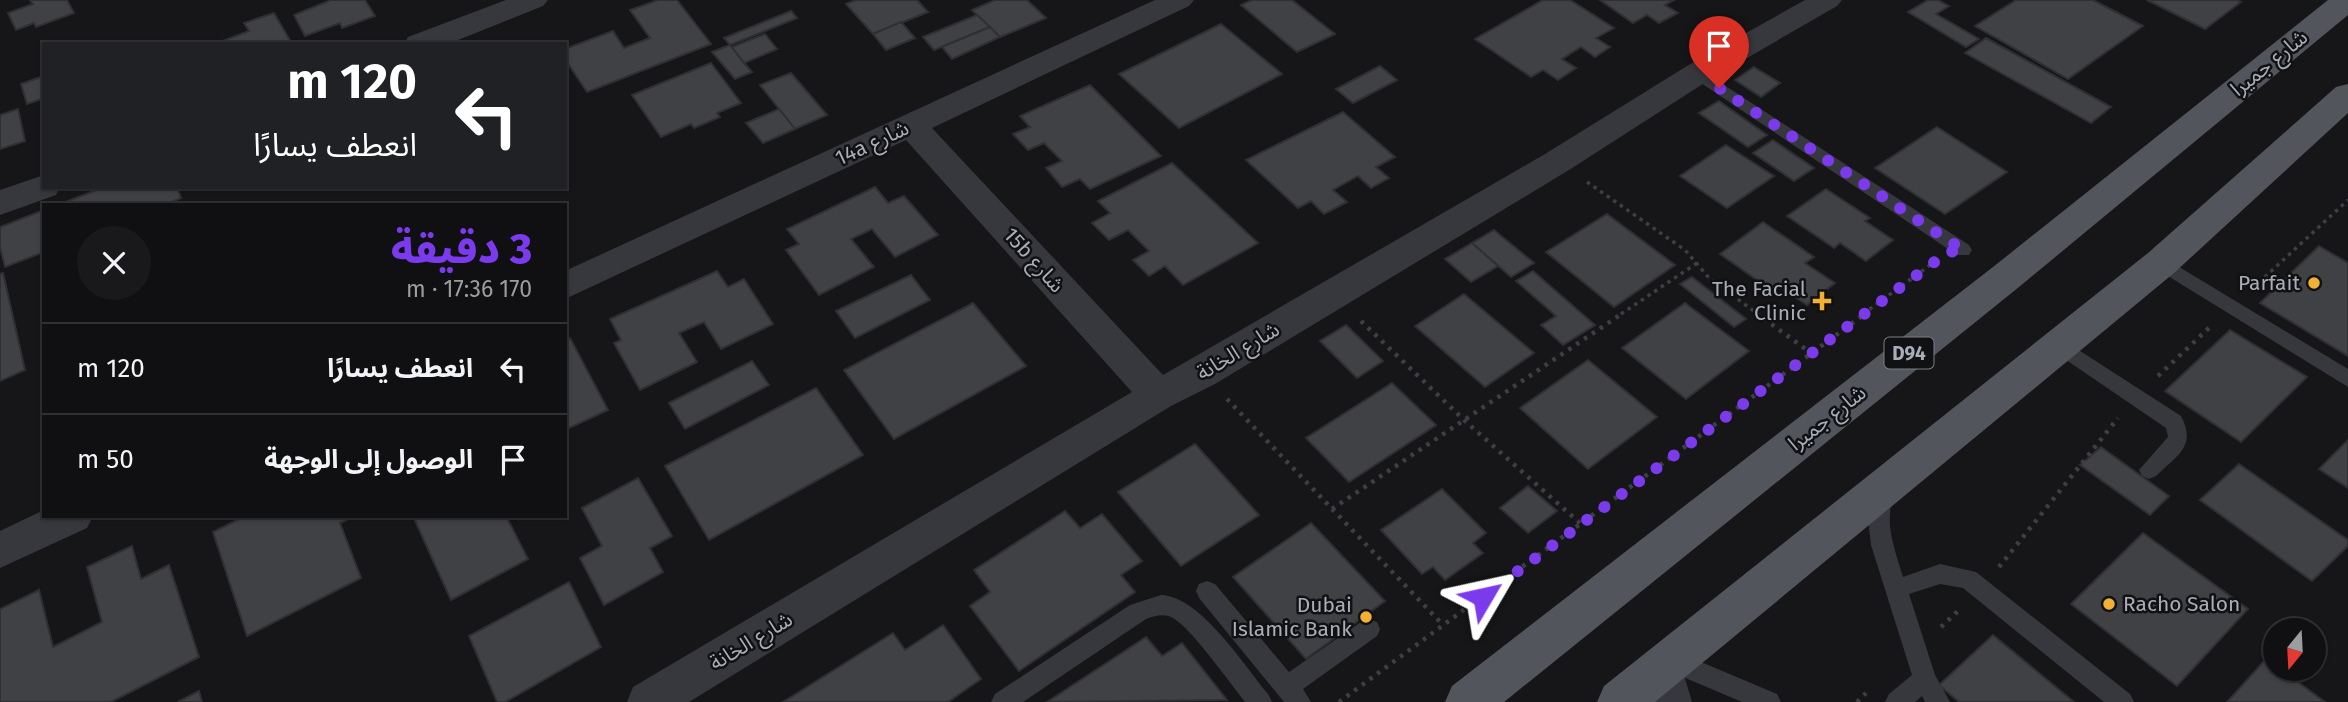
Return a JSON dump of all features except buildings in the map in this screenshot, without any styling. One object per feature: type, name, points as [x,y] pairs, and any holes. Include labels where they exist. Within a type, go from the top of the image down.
[{"type":"main road","name":"شارع جميرا","points":[[1468,702],[2006,276],[2347,0]]},
{"type":"main road","points":[[1620,702],[1667,676],[1880,490],[2161,263],[2345,96]]},
{"type":"street","points":[[424,42],[533,0]]},
{"type":"street","name":"14a شارع","points":[[567,285],[1179,0]]},
{"type":"street","name":"شارع الخانة","points":[[649,702],[1158,396],[1202,373],[1558,162],[1698,74],[1827,0]]},
{"type":"street","name":"15b شارع","points":[[911,125],[1158,396]]},
{"type":"street","points":[[0,203],[42,188]]},
{"type":"street","points":[[0,550],[69,518]]},
{"type":"lane","points":[[1698,74],[1963,250]]},
{"type":"lane","points":[[2161,263],[2348,379]]},
{"type":"lane","points":[[2060,346],[2174,422],[2179,433],[2177,441],[2150,470]]},
{"type":"lane","points":[[1880,490],[1879,523],[1882,545],[1925,678],[1938,702]]},
{"type":"lane","points":[[1896,589],[1940,573],[1968,579],[2122,702]]},
{"type":"lane","points":[[1207,592],[1293,694],[1369,629]]},
{"type":"lane","points":[[1003,702],[1138,612],[1152,605],[1168,604],[1182,610],[1193,621],[1260,702]]},
{"type":"lane","points":[[1667,676],[1769,702]]},
{"type":"lane","points":[[1897,702],[1925,678]]},
{"type":"path","points":[[1558,162],[1685,250],[1710,279],[1811,353]]},
{"type":"path","points":[[1857,702],[1914,646],[1940,628],[1982,588],[2136,396],[2348,200]]},
{"type":"path","points":[[1339,702],[1948,252],[1963,250]]},
{"type":"path","points":[[1332,509],[1697,264]]},
{"type":"path","points":[[1332,294],[1464,420],[1581,524]]},
{"type":"path","points":[[1202,373],[1443,625]]},
{"type":"place","name":"Parfait","points":[[2314,283]]},
{"type":"place","name":"The Facial Clinic","points":[[1822,301]]},
{"type":"place","name":"Racho Salon","points":[[2109,604]]},
{"type":"place","name":"Dubai Islamic Bank","points":[[1366,617]]},
{"type":"route","points":[[1483,597],[1948,252],[1963,250],[1719,88]]}]
